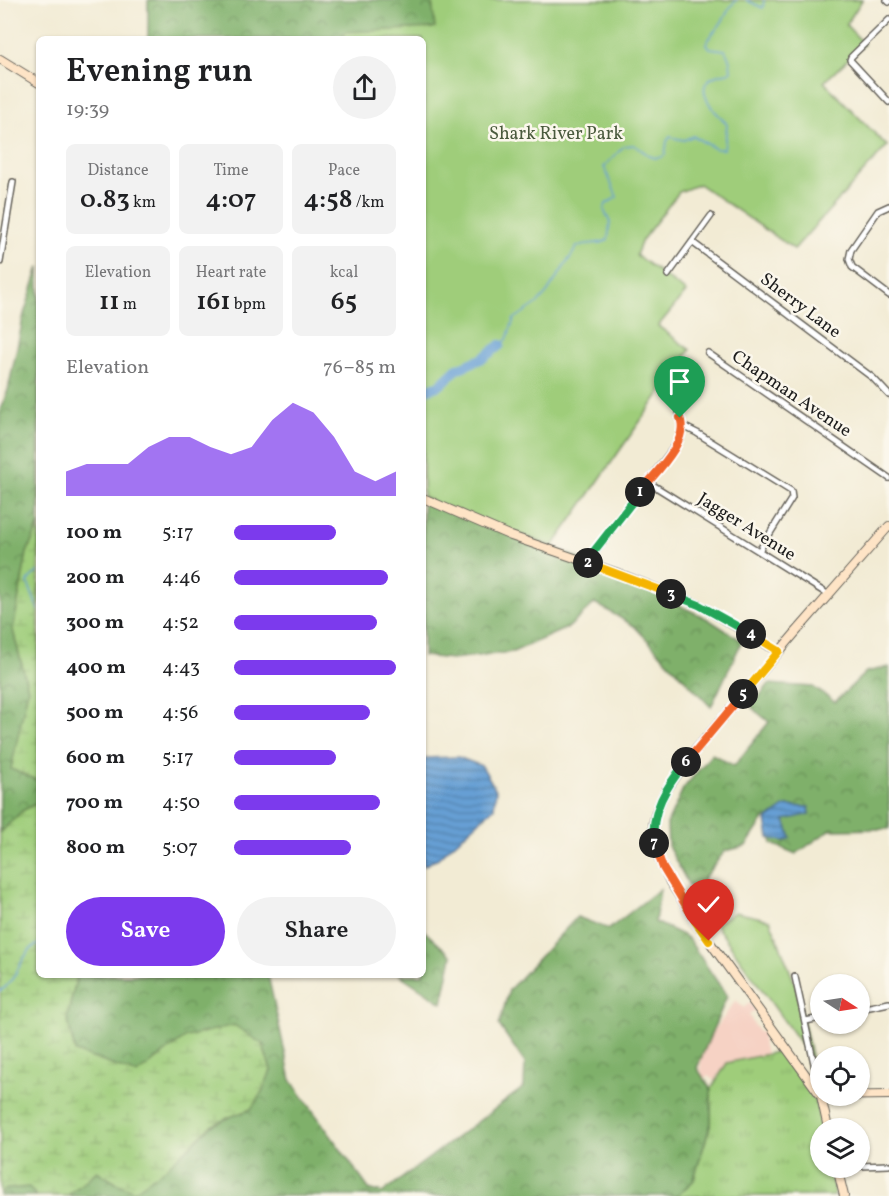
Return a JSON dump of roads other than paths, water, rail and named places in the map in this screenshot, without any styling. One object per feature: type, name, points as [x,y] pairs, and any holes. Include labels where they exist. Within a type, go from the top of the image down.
[{"type":"street","points":[[889,20],[850,60],[889,102]]},
{"type":"street","points":[[0,59],[36,81]]},
{"type":"street","points":[[0,262],[3,229],[13,182]]},
{"type":"street","points":[[889,206],[878,211],[850,250],[849,259],[852,267],[889,295]]},
{"type":"street","points":[[668,275],[711,216]]},
{"type":"street","name":"Sherry Lane","points":[[692,242],[873,378],[889,395]]},
{"type":"street","name":"Chapman Avenue","points":[[708,353],[889,478]]},
{"type":"street","points":[[587,562],[680,440],[683,426],[678,410],[685,388]]},
{"type":"street","points":[[683,426],[791,492],[792,498],[759,551]]},
{"type":"street","name":"Jagger Avenue","points":[[648,482],[830,595]]},
{"type":"street","points":[[426,499],[511,536],[699,605],[779,651]]},
{"type":"street","points":[[810,1082],[685,906],[663,868],[653,839],[656,812],[677,774],[779,651],[889,526]]},
{"type":"street","points":[[795,977],[811,1046]]},
{"type":"street","points":[[870,1007],[889,1003]]},
{"type":"street","points":[[806,1021],[810,1020]]},
{"type":"street","points":[[870,1095],[889,1095]]},
{"type":"street","points":[[870,1166],[889,1166]]},
{"type":"street","points":[[840,1178],[844,1196]]},
{"type":"water","points":[[458,757],[482,766],[496,790],[494,808],[437,859],[426,864],[426,758]]},
{"type":"water","points":[[786,806],[809,807],[810,814],[785,820],[791,838],[785,841],[769,838],[766,820]]},
{"type":"waterway","points":[[426,390],[466,366],[486,357],[507,339],[514,319],[538,303],[547,293],[577,247],[608,240],[610,222],[604,210],[606,204],[617,197],[604,167],[624,146],[634,145],[656,158],[665,155],[667,141],[670,137],[684,140],[693,136],[716,149],[724,149],[727,125],[709,103],[704,90],[708,80],[731,71],[730,61],[725,50],[710,48],[707,44],[730,7],[737,0]]},
{"type":"waterway","points":[[746,0],[763,8],[764,0]]},
{"type":"waterway","points":[[426,390],[440,385],[457,369],[483,358],[500,345]]},
{"type":"waterway","points":[[36,573],[28,583],[36,604]]},
{"type":"waterway","points":[[0,991],[11,980],[28,953],[36,946]]},
{"type":"park label","name":"Shark River Park","points":[[556,133]]}]
